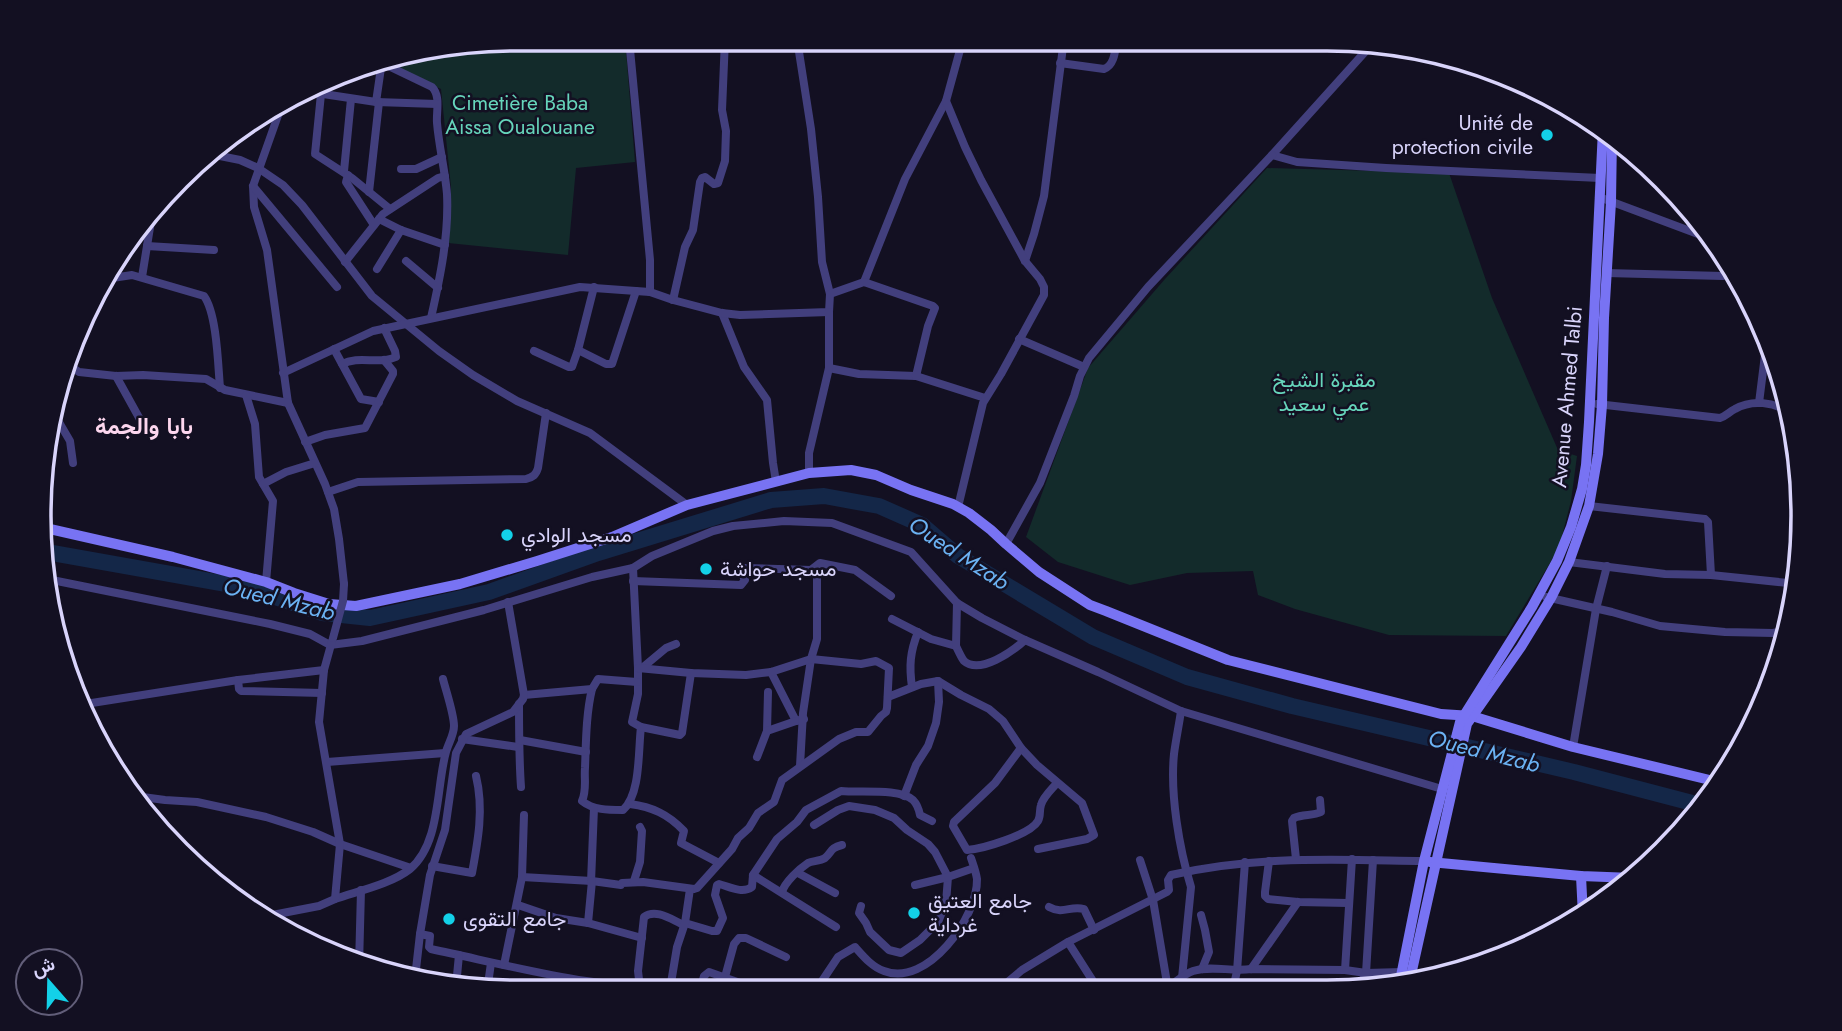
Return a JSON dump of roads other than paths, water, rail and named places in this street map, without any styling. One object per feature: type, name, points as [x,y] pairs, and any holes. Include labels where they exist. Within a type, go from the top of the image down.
[{"type":"main road","name":"Avenue Ahmed Talbi","points":[[1446,788],[1466,719],[1545,596],[1568,535],[1581,489],[1586,465],[1590,402],[1601,141]]},
{"type":"main road","points":[[1545,596],[1569,562],[1589,506],[1598,454],[1612,149]]},
{"type":"main road","points":[[51,530],[143,549],[266,582],[338,606],[363,604],[460,584],[612,537],[687,505],[809,473],[851,470],[876,475],[958,507],[991,530],[1039,572],[1090,604],[1228,660],[1709,780]]},
{"type":"main road","points":[[1402,972],[1446,788]]},
{"type":"main road","points":[[1430,862],[1617,877]]},
{"type":"main road","points":[[1411,972],[1430,862]]},
{"type":"main road","points":[[1581,876],[1582,904]]},
{"type":"street","points":[[630,51],[650,260],[650,292]]},
{"type":"street","points":[[673,300],[685,247],[693,230],[701,180],[705,177],[714,184],[718,183],[724,165],[726,131],[722,106],[724,51]]},
{"type":"street","points":[[799,51],[811,129],[822,262],[830,294],[829,368],[809,453],[809,473]]},
{"type":"street","points":[[864,282],[905,179],[946,101],[960,51]]},
{"type":"street","points":[[1025,261],[1044,196],[1062,51]]},
{"type":"street","points":[[1060,63],[1104,69],[1112,63],[1114,51]]},
{"type":"street","points":[[1006,544],[1040,483],[1089,358],[1156,278],[1364,53]]},
{"type":"street","points":[[393,68],[432,87],[436,92],[447,195],[444,245],[431,318]]},
{"type":"street","points":[[369,192],[381,71]]},
{"type":"street","points":[[390,209],[346,173],[315,154],[321,94],[378,102],[437,104]]},
{"type":"street","points":[[351,99],[346,182],[377,222],[444,245]]},
{"type":"street","points":[[946,101],[965,147],[1025,261],[1044,287],[1044,295],[985,398],[958,507]]},
{"type":"street","points":[[275,118],[253,186],[254,207],[268,261],[288,403],[328,492],[338,526],[344,584],[343,601],[324,670],[320,730],[340,844],[335,899]]},
{"type":"street","points":[[1272,155],[1297,162],[1600,178]]},
{"type":"street","points":[[221,156],[240,160],[258,168],[292,193],[372,296],[473,375],[517,401],[590,433],[687,505]]},
{"type":"street","points":[[401,169],[416,169],[442,157]]},
{"type":"street","points":[[345,262],[390,209],[445,176]]},
{"type":"street","points":[[253,186],[337,287]]},
{"type":"street","points":[[1599,197],[1695,233]]},
{"type":"street","points":[[142,277],[150,230]]},
{"type":"street","points":[[377,269],[401,230]]},
{"type":"street","points":[[147,246],[214,250]]},
{"type":"street","points":[[406,261],[438,288]]},
{"type":"street","points":[[1606,273],[1724,275]]},
{"type":"street","points":[[117,277],[142,277],[201,295],[206,299],[214,332],[220,388]]},
{"type":"street","points":[[830,294],[864,282],[933,306],[935,308],[916,376]]},
{"type":"street","points":[[283,373],[365,334],[384,328],[563,290],[594,287],[650,292],[723,313],[740,315],[829,312]]},
{"type":"street","points":[[534,351],[571,367],[594,287]]},
{"type":"street","points":[[578,350],[606,364],[614,362],[636,291]]},
{"type":"street","points":[[723,313],[744,366],[767,400],[776,482]]},
{"type":"street","points":[[342,364],[354,359],[394,358],[396,354],[384,328]]},
{"type":"street","points":[[1019,339],[1084,368]]},
{"type":"street","points":[[334,349],[361,399],[379,402]]},
{"type":"street","points":[[1759,403],[1764,359]]},
{"type":"street","points":[[305,442],[325,435],[365,428],[393,371],[384,360]]},
{"type":"street","points":[[74,368],[79,372],[116,376],[206,379],[220,388],[288,403]]},
{"type":"street","points":[[829,368],[859,374],[916,376],[985,398]]},
{"type":"street","points":[[116,376],[147,432]]},
{"type":"street","points":[[246,395],[255,424],[258,470],[273,506],[266,582]]},
{"type":"street","points":[[1590,402],[1720,418],[1736,408],[1759,403],[1777,406]]},
{"type":"street","points":[[328,492],[358,482],[532,478],[538,468],[546,413]]},
{"type":"street","points":[[60,424],[70,441],[73,463]]},
{"type":"street","points":[[262,484],[286,472],[315,463]]},
{"type":"street","points":[[1589,506],[1705,519],[1709,522],[1711,575]]},
{"type":"street","points":[[56,581],[270,624],[332,642],[362,641],[633,568],[652,556],[713,531],[733,526],[784,521],[832,523],[911,552],[957,603],[982,618],[1181,711],[1446,788]]},
{"type":"street","points":[[1569,562],[1665,574],[1711,575],[1786,583]]},
{"type":"street","points":[[633,581],[741,585],[745,580],[741,572],[745,568],[811,570],[820,563],[855,570],[891,596]]},
{"type":"street","points":[[1573,747],[1607,566]]},
{"type":"street","points":[[633,568],[640,668],[632,722],[640,727],[680,735],[691,673]]},
{"type":"street","points":[[800,766],[800,720],[817,639],[817,574]]},
{"type":"street","points":[[1545,596],[1660,626],[1725,632],[1776,633]]},
{"type":"street","points":[[416,969],[432,866],[445,830],[456,753],[462,739],[471,730],[507,716],[523,699],[508,602]]},
{"type":"street","points":[[957,603],[956,646],[963,660],[984,666],[1025,640]]},
{"type":"street","points":[[892,619],[935,640],[956,646]]},
{"type":"street","points":[[912,687],[910,654],[918,632]]},
{"type":"street","points":[[640,668],[666,648],[676,644]]},
{"type":"street","points":[[522,877],[617,885],[634,881],[697,888],[732,849],[758,813],[774,802],[782,780],[839,739],[856,732],[868,732],[886,712],[889,668],[876,661],[861,664],[811,659],[771,672],[746,675],[640,668]]},
{"type":"street","points":[[91,703],[238,680],[324,670]]},
{"type":"street","points":[[771,672],[800,720]]},
{"type":"street","points":[[277,914],[319,906],[396,877],[418,860],[434,826],[445,753],[454,726],[443,679]]},
{"type":"street","points":[[637,682],[598,679],[592,689],[588,705],[586,791],[582,801],[584,804],[594,808],[623,810],[630,804],[638,771],[640,727]]},
{"type":"street","points":[[238,680],[239,689],[242,691],[322,693]]},
{"type":"street","points":[[888,697],[921,684],[938,681],[989,709],[1003,721],[1021,748],[1082,803],[1094,835],[1087,839],[1038,849]]},
{"type":"street","points":[[904,796],[936,723],[938,681]]},
{"type":"street","points":[[524,695],[592,689]]},
{"type":"street","points":[[757,757],[767,731],[768,692]]},
{"type":"street","points":[[519,704],[520,787]]},
{"type":"street","points":[[1181,711],[1174,756],[1175,811],[1191,887],[1182,978]]},
{"type":"street","points":[[767,731],[800,720]]},
{"type":"street","points":[[462,739],[586,752]]},
{"type":"street","points":[[1021,748],[996,783],[954,822],[953,827],[967,850],[1014,836],[1035,825],[1040,818],[1043,799],[1057,783]]},
{"type":"street","points":[[327,762],[445,753]]},
{"type":"street","points":[[432,866],[472,873],[480,817],[480,794],[476,776]]},
{"type":"street","points":[[639,980],[644,917],[655,913],[685,924],[717,931],[723,918],[715,895],[717,885],[747,891],[752,887],[753,875],[777,839],[797,822],[803,813],[835,793],[881,791],[904,796],[914,801],[920,815],[932,821]]},
{"type":"street","points":[[147,798],[197,802],[267,817],[411,868]]},
{"type":"street","points":[[1296,859],[1292,821],[1302,814],[1315,815],[1321,812],[1320,800]]},
{"type":"street","points":[[630,804],[648,806],[673,819],[684,831],[681,843],[719,863]]},
{"type":"street","points":[[814,825],[838,810],[849,807],[875,810],[889,815],[929,844],[948,877],[946,903],[938,922],[920,940],[901,953],[889,950],[870,932],[859,913],[862,906]]},
{"type":"street","points":[[588,923],[594,808]]},
{"type":"street","points":[[504,965],[522,877],[524,815]]},
{"type":"street","points":[[634,881],[640,862],[640,827]]},
{"type":"street","points":[[782,892],[810,862],[825,858],[834,847],[842,845]]},
{"type":"street","points":[[823,980],[838,957],[855,947],[885,972],[902,972],[925,965],[944,948],[968,915],[977,879],[971,858]]},
{"type":"street","points":[[1010,980],[1068,942],[1169,890],[1168,880],[1171,875],[1218,865],[1296,859],[1430,862]]},
{"type":"street","points":[[1345,970],[1352,859]]},
{"type":"street","points":[[1140,860],[1153,900],[1167,980]]},
{"type":"street","points":[[1363,978],[1366,973],[1373,860]]},
{"type":"street","points":[[1269,861],[1265,896],[1273,900],[1348,903]]},
{"type":"street","points":[[1235,980],[1245,862]]},
{"type":"street","points":[[915,885],[975,868]]},
{"type":"street","points":[[798,873],[835,893]]},
{"type":"street","points":[[753,875],[836,927]]},
{"type":"street","points":[[675,980],[677,947],[685,924],[690,889]]},
{"type":"street","points":[[359,953],[361,890]]},
{"type":"street","points":[[1251,969],[1297,902]]},
{"type":"street","points":[[518,905],[556,918],[588,923],[642,938]]},
{"type":"street","points":[[1049,907],[1060,911],[1077,907],[1084,909],[1094,930]]},
{"type":"street","points":[[1201,915],[1209,951],[1202,970]]},
{"type":"street","points":[[420,934],[430,936],[430,948],[578,980]]},
{"type":"street","points":[[725,977],[738,938],[746,938],[786,957]]},
{"type":"street","points":[[1068,942],[1092,980]]},
{"type":"street","points":[[457,976],[459,955]]},
{"type":"street","points":[[489,979],[491,963]]},
{"type":"street","points":[[1179,980],[1193,971],[1202,970],[1402,972]]},
{"type":"street","points":[[703,980],[707,972],[713,972],[733,980]]},
{"type":"waterway","name":"Oued Mzab","points":[[53,553],[249,588],[322,613],[370,618],[489,592],[598,553],[771,500],[824,496],[879,506],[922,525],[958,556],[1093,637],[1187,677],[1292,706],[1574,772],[1691,803]]},
{"type":"place","name":"Unité de protection civile","points":[[1547,135]]},
{"type":"place","name":"مسجد الوادي","points":[[507,535]]},
{"type":"place","name":"مسجد حواشة","points":[[706,569]]},
{"type":"place","name":"جامع العتيق غرداية","points":[[914,913]]},
{"type":"place","name":"جامع التقوى","points":[[449,919]]},
{"type":"district","name":"بابا والجمة","points":[[144,426]]},
{"type":"park label","name":"Cimetière Baba Aissa Oualouane","points":[[520,115]]},
{"type":"park label","name":"مقبرة الشيخ عمي سعيد","points":[[1324,392]]}]
